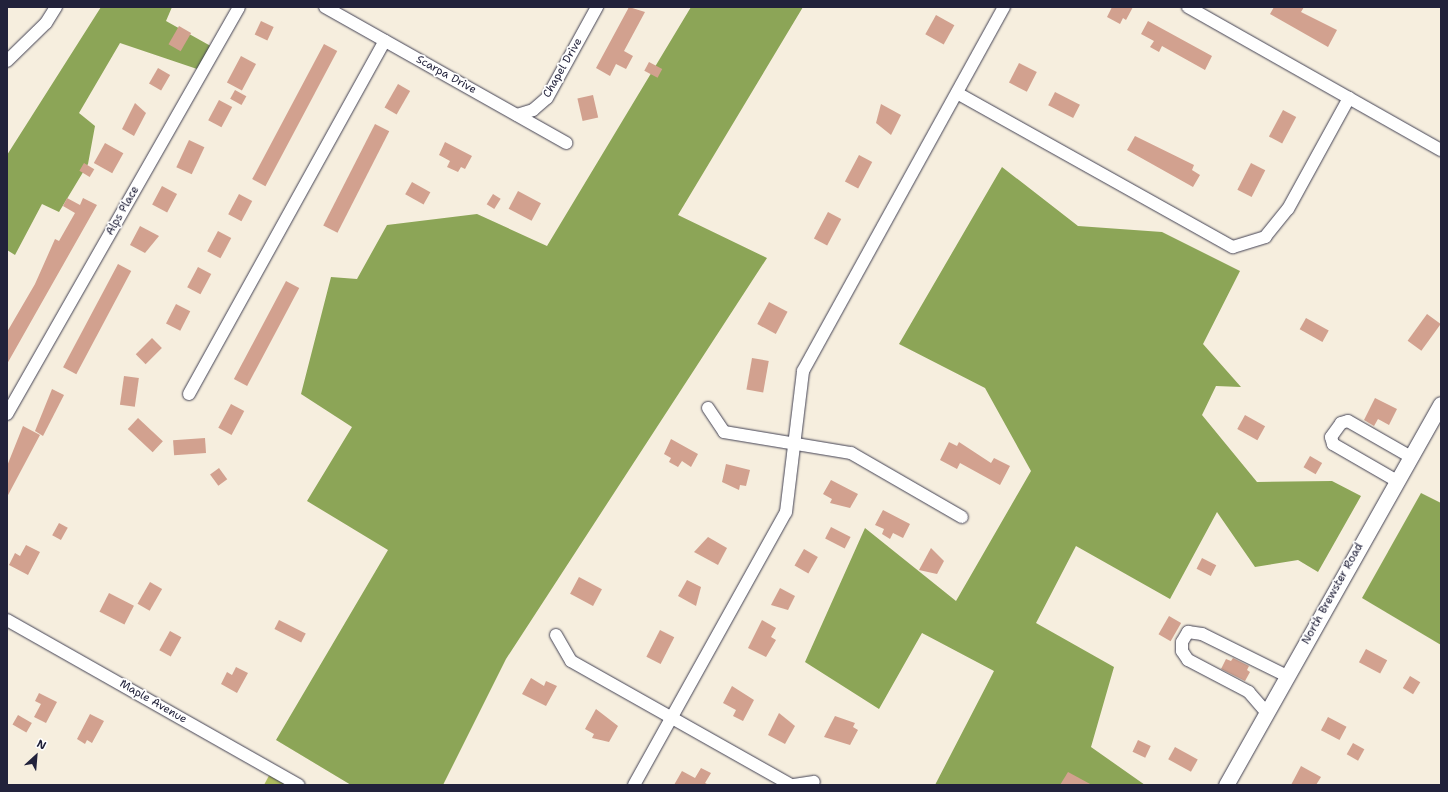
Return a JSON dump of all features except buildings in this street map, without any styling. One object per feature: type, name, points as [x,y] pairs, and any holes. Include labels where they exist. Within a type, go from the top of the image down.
[{"type":"main road","name":"North Brewster Road","points":[[1226,785],[1441,404]]},
{"type":"street","points":[[7,61],[46,23],[56,7]]},
{"type":"street","name":"Alps Place","points":[[7,414],[239,7]]},
{"type":"street","name":"Scarpa Drive","points":[[326,7],[566,143]]},
{"type":"street","name":"Chapel Drive","points":[[517,115],[533,110],[547,98],[597,7]]},
{"type":"street","points":[[634,785],[786,512],[803,371],[1004,7]]},
{"type":"street","points":[[1188,7],[1441,150]]},
{"type":"street","points":[[189,394],[385,41]]},
{"type":"street","points":[[957,93],[1233,246],[1265,237],[1288,209],[1349,98]]},
{"type":"street","points":[[708,408],[724,432],[851,452],[962,517]]},
{"type":"street","points":[[1397,481],[1333,444],[1332,437],[1341,423],[1348,421],[1411,457]]},
{"type":"street","name":"Maple Avenue","points":[[7,620],[299,785]]},
{"type":"street","points":[[1267,713],[1249,692],[1188,660],[1182,652],[1182,642],[1188,632],[1202,634],[1287,676]]},
{"type":"street","points":[[556,635],[571,661],[671,718],[793,785],[814,782]]},
{"type":"green space","points":[[101,7],[172,7],[166,21],[216,49],[203,71],[120,43],[79,113],[95,126],[88,164],[59,212],[42,204],[15,255],[7,250],[7,155]]},
{"type":"green space","points":[[691,7],[803,7],[678,215],[767,258],[506,659],[443,785],[351,785],[276,740],[388,550],[307,501],[352,427],[301,394],[331,277],[357,279],[387,225],[477,214],[547,246]]},
{"type":"green space","points":[[1002,167],[1078,226],[1162,232],[1240,271],[1203,344],[1241,387],[1216,386],[1202,415],[1257,482],[1332,481],[1361,496],[1318,572],[1298,560],[1255,567],[1217,512],[1170,599],[1076,546],[1036,623],[1114,667],[1091,747],[1145,785],[935,785],[994,671],[922,633],[879,709],[805,662],[865,528],[956,601],[1031,471],[985,388],[899,344]]},
{"type":"green space","points":[[1421,493],[1441,503],[1441,645],[1362,598]]},
{"type":"green space","points":[[273,768],[303,785],[264,785]]}]
